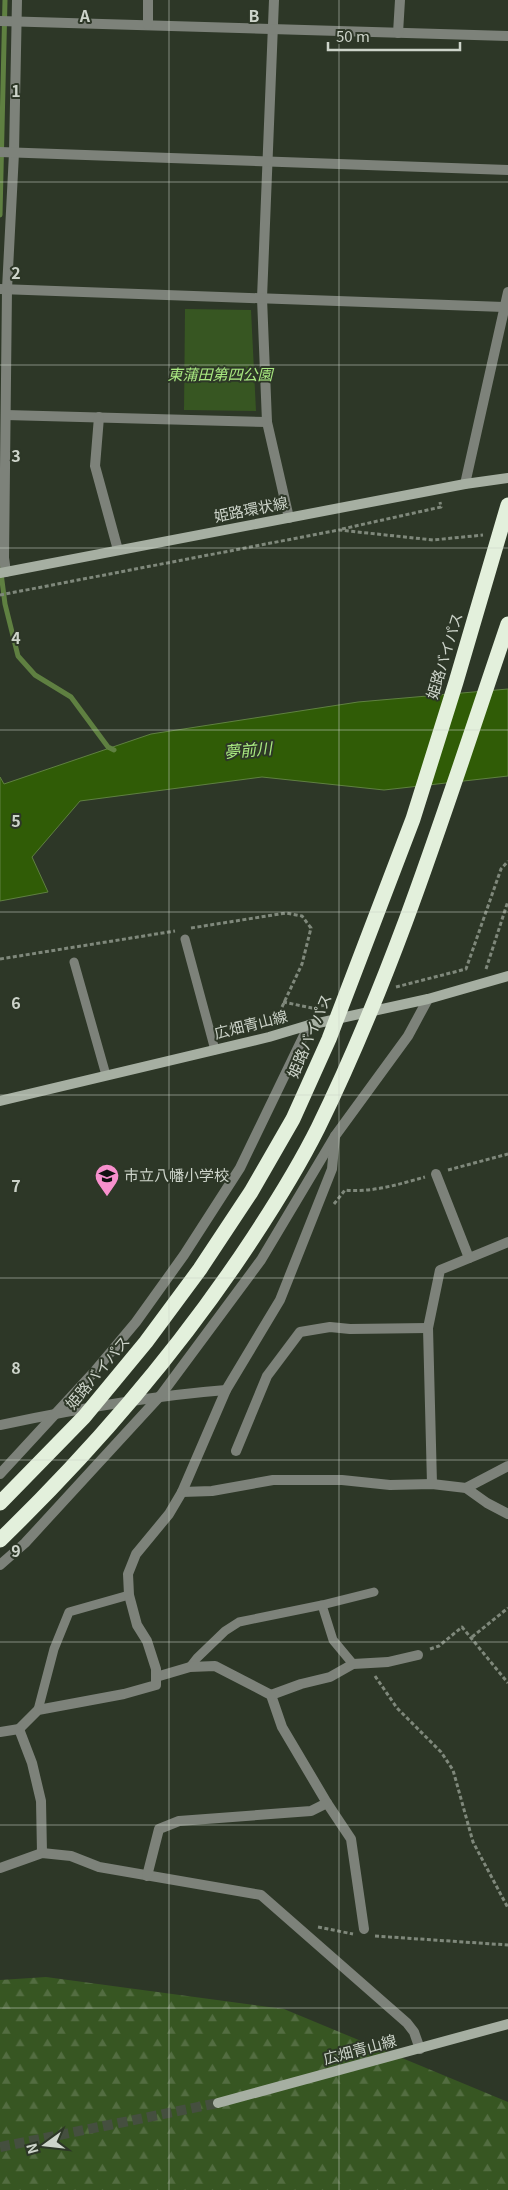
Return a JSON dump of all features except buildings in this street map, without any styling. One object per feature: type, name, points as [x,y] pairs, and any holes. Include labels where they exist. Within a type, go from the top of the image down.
[{"type":"highway","name":"姫路バイパス","points":[[0,1503],[84,1417],[146,1342],[200,1269],[251,1192],[293,1119],[330,1039],[413,819],[508,505]]},
{"type":"highway","points":[[0,1540],[104,1434],[165,1361],[230,1273],[272,1208],[317,1130],[354,1049],[405,925],[508,624]]},
{"type":"main road","name":"姫路環状線","points":[[2,571],[465,484],[508,478]]},
{"type":"main road","name":"広畑青山線","points":[[0,1101],[215,1050],[309,1025],[428,999],[508,976]]},
{"type":"main road","name":"広畑青山線","points":[[218,2103],[420,2050],[508,2024]]},
{"type":"street","points":[[2,571],[4,558],[6,415],[4,289],[14,152],[18,0]]},
{"type":"street","points":[[148,0],[148,25]]},
{"type":"street","points":[[274,0],[262,298],[267,422],[289,518]]},
{"type":"street","points":[[398,33],[400,0]]},
{"type":"street","points":[[0,21],[508,36]]},
{"type":"street","points":[[0,152],[508,170]]},
{"type":"street","points":[[4,289],[504,307]]},
{"type":"street","points":[[465,484],[508,292]]},
{"type":"street","points":[[6,415],[267,422]]},
{"type":"street","points":[[100,417],[95,466],[118,550]]},
{"type":"street","points":[[0,1565],[25,1543],[161,1395],[261,1260],[335,1136],[408,1036],[428,999]]},
{"type":"street","points":[[0,1474],[94,1372],[136,1322],[194,1239],[240,1168],[309,1025]]},
{"type":"street","points":[[0,1732],[20,1729],[38,1710],[124,1694],[156,1685],[156,1669],[147,1641],[137,1625],[129,1594],[128,1574],[136,1554],[169,1514],[182,1492],[226,1390],[280,1300],[332,1169],[335,1136]]},
{"type":"street","points":[[436,1174],[469,1258]]},
{"type":"street","points":[[432,1484],[428,1328],[440,1270],[508,1242]]},
{"type":"street","points":[[236,1451],[267,1376],[300,1332],[330,1327],[350,1329],[428,1328]]},
{"type":"street","points":[[0,1425],[56,1413],[161,1395],[226,1390]]},
{"type":"street","points":[[466,1488],[508,1466]]},
{"type":"street","points":[[182,1492],[212,1492],[274,1480],[342,1480],[390,1485],[432,1484],[466,1488],[508,1514]]},
{"type":"street","points":[[271,1695],[301,1684],[330,1677],[353,1664],[388,1662],[418,1655]]},
{"type":"street","points":[[156,1677],[190,1667],[215,1666],[271,1695],[282,1727],[327,1803],[351,1839],[364,1933]]},
{"type":"street","points":[[20,1729],[32,1763],[42,1801],[42,1854]]},
{"type":"street","points":[[147,1876],[159,1829],[179,1821],[311,1811],[327,1803]]},
{"type":"street","points":[[0,1868],[42,1854],[71,1856],[99,1867],[261,1895],[406,2023],[414,2032],[420,2050]]},
{"type":"lane","points":[[185,939],[215,1050]]},
{"type":"lane","points":[[74,962],[106,1076]]},
{"type":"lane","points":[[190,1667],[224,1632],[239,1622],[374,1592]]},
{"type":"lane","points":[[38,1710],[54,1649],[69,1612],[129,1594]]},
{"type":"lane","points":[[322,1605],[333,1640],[353,1664]]},
{"type":"path","points":[[0,595],[338,530],[441,507],[438,489]]},
{"type":"path","points":[[338,530],[433,540],[491,533]]},
{"type":"path","points":[[389,988],[466,969],[501,869],[508,861]]},
{"type":"path","points":[[481,984],[508,901]]},
{"type":"path","points":[[284,1002],[312,1008],[332,1003]]},
{"type":"path","points":[[321,1198],[329,1210],[345,1190],[355,1192],[399,1184],[508,1154]]},
{"type":"path","points":[[472,1637],[508,1608]]},
{"type":"path","points":[[418,1655],[439,1646],[462,1627],[508,1683]]},
{"type":"path","points":[[368,1662],[372,1673],[397,1708],[441,1752],[453,1770],[473,1842],[508,1908]]},
{"type":"path","points":[[295,1926],[318,1926],[344,1933],[508,1945]]},
{"type":"green space","name":"東蒲田第四公園","points":[[185,309],[251,310],[256,411],[184,410]]},
{"type":"green space","points":[[46,1977],[284,2009],[508,2102],[508,2190],[0,2190],[0,1980]]},
{"type":"water","name":"夢前川","points":[[508,689],[508,776],[384,790],[262,777],[80,801],[32,857],[48,892],[0,901],[0,777],[4,784],[151,734],[358,702]]},
{"type":"waterway","points":[[0,215],[5,0]]},
{"type":"waterway","points":[[0,565],[5,604],[18,656],[35,675],[71,697],[108,747],[114,750]]},
{"type":"tunnel","points":[[0,2147],[218,2103]]},
{"type":"place","name":"市立八幡小学校","points":[[107,1197]]}]
